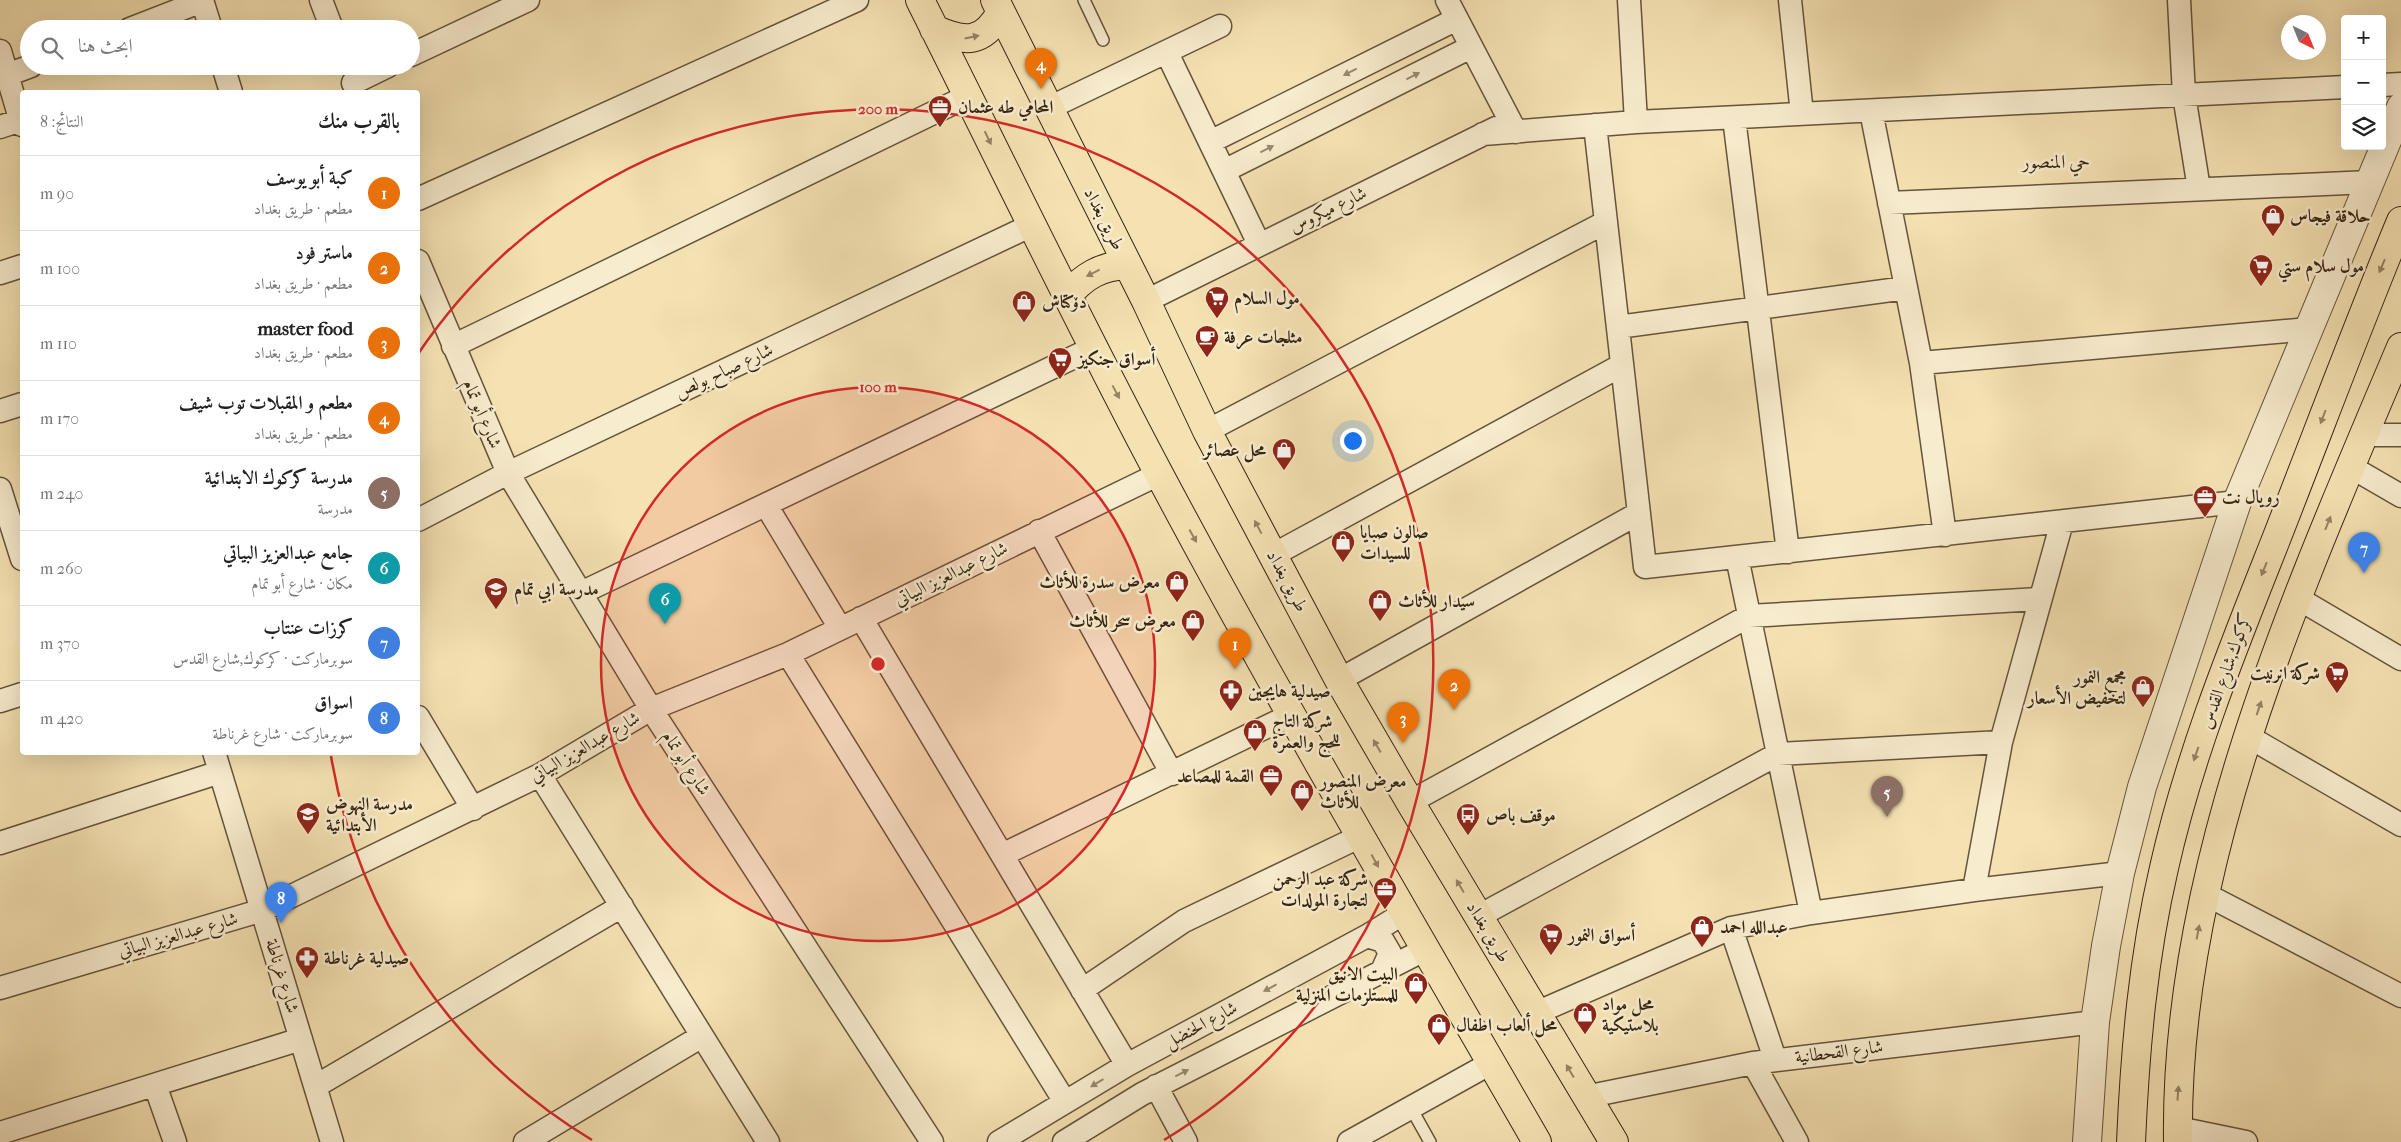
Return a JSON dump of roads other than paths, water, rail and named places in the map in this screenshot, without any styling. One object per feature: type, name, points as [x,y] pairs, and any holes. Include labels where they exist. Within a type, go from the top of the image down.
[{"type":"main road","points":[[920,0],[1093,348],[1159,474],[1291,715],[1537,1142]]},
{"type":"main road","points":[[934,29],[952,37],[968,40],[992,27],[998,6]]},
{"type":"main road","name":"طريق بغداد","points":[[998,6],[1146,301],[1207,431],[1339,680],[1585,1097],[1614,1142]]},
{"type":"main road","name":"كركوك,شارع القدس","points":[[2130,1142],[2134,1063],[2145,964],[2164,868],[2192,766],[2229,658],[2401,221]]},
{"type":"main road","points":[[1067,296],[1076,285],[1093,273],[1113,266],[1127,265]]},
{"type":"main road","points":[[2178,1135],[2178,1096],[2194,950],[2214,853],[2249,737],[2314,558],[2401,347]]},
{"type":"main road","points":[[2274,544],[2314,558]]},
{"type":"street","points":[[321,0],[329,20]]},
{"type":"street","points":[[420,51],[528,0]]},
{"type":"street","points":[[420,198],[857,0]]},
{"type":"street","points":[[1629,0],[1636,122]]},
{"type":"street","points":[[1790,0],[1802,114]]},
{"type":"street","points":[[2179,0],[2184,95],[2199,189]]},
{"type":"street","points":[[153,20],[202,1],[208,20]]},
{"type":"street","points":[[1210,142],[1452,9],[1513,126],[1595,125],[2341,87]]},
{"type":"street","points":[[1048,108],[1167,53],[1220,26]]},
{"type":"street","points":[[1224,171],[1472,46]]},
{"type":"street","points":[[0,51],[20,117]]},
{"type":"street","points":[[1167,53],[1259,244]]},
{"type":"street","points":[[7,75],[20,70]]},
{"type":"street","points":[[226,75],[230,90]]},
{"type":"street","points":[[352,80],[365,75]]},
{"type":"street","points":[[2386,85],[2401,84]]},
{"type":"street","points":[[453,346],[968,96]]},
{"type":"street","points":[[2087,1142],[2095,1022],[2106,946],[2120,873],[2142,787],[2237,502],[2401,107]]},
{"type":"street","points":[[1871,110],[1921,363],[1945,535]]},
{"type":"street","points":[[1734,118],[1788,552]]},
{"type":"street","points":[[0,127],[20,123]]},
{"type":"street","points":[[1595,125],[1645,567],[2237,502]]},
{"type":"street","name":"شارع ميكروس","points":[[1146,301],[1483,134],[1513,126]]},
{"type":"street","points":[[1889,202],[2370,182]]},
{"type":"street","points":[[1207,431],[1606,222]]},
{"type":"street","name":"شارع صباح بولص","points":[[420,519],[508,473],[1032,225]]},
{"type":"street","name":"شارع أبو تمام","points":[[420,266],[508,473],[651,709],[932,1142]]},
{"type":"street","points":[[0,273],[20,267]]},
{"type":"street","points":[[1618,327],[1906,288]]},
{"type":"street","points":[[1921,363],[2308,329]]},
{"type":"street","points":[[581,593],[1093,348]]},
{"type":"street","points":[[1273,555],[1622,364]]},
{"type":"street","points":[[0,411],[20,405]]},
{"type":"street","points":[[2364,435],[2401,435]]},
{"type":"street","points":[[2351,467],[2401,496]]},
{"type":"street","name":"شارع عبدالعزيز البياتي","points":[[0,988],[262,910],[540,775],[651,709],[788,654],[1159,474]]},
{"type":"street","points":[[0,489],[20,553]]},
{"type":"street","points":[[766,505],[840,628]]},
{"type":"street","points":[[1339,680],[1638,513]]},
{"type":"street","points":[[1974,890],[2001,742],[2062,522]]},
{"type":"street","points":[[1039,531],[1172,774]]},
{"type":"street","points":[[1737,557],[1811,913]]},
{"type":"street","points":[[1410,802],[1749,616],[2040,599]]},
{"type":"street","points":[[2299,599],[2401,659]]},
{"type":"street","points":[[861,618],[1127,1065]]},
{"type":"street","points":[[788,654],[1065,1102]]},
{"type":"street","points":[[0,701],[20,695]]},
{"type":"street","points":[[1002,855],[1291,715]]},
{"type":"street","points":[[420,720],[473,809]]},
{"type":"street","points":[[2249,737],[2401,825]]},
{"type":"street","points":[[1479,916],[1778,754],[2001,742]]},
{"type":"street","points":[[0,844],[217,762]]},
{"type":"street","name":"شارع غرناطة","points":[[217,762],[332,1142]]},
{"type":"street","points":[[540,775],[768,1142]]},
{"type":"street","points":[[1082,990],[1184,921],[1361,836]]},
{"type":"street","points":[[1536,1013],[1731,928],[1811,913],[1974,890],[2120,873]]},
{"type":"street","points":[[2205,894],[2401,996]]},
{"type":"street","points":[[316,1086],[622,906]]},
{"type":"street","name":"شارع الحنضل","points":[[999,1142],[1127,1065],[1367,936],[1404,913]]},
{"type":"street","points":[[1731,928],[1775,1059]]},
{"type":"street","points":[[1367,936],[1383,941],[1390,953],[1382,970]]},
{"type":"street","name":"شارع الحنضل","points":[[1064,1142],[1156,1086],[1426,949]]},
{"type":"street","name":"شارع القحطانية","points":[[1585,1097],[1753,1062],[2095,1022]]},
{"type":"street","points":[[525,1142],[702,1036]]},
{"type":"street","points":[[0,1133],[28,1134],[155,1084],[302,1039]]},
{"type":"street","points":[[1753,1062],[1797,1142]]},
{"type":"street","points":[[1349,1142],[1491,1063]]},
{"type":"street","points":[[155,1084],[175,1142]]},
{"type":"street","points":[[1156,1086],[1186,1142]]},
{"type":"street","points":[[2178,1135],[2246,1142]]},
{"type":"lane","points":[[1084,0],[1102,40]]},
{"type":"lane","points":[[1411,1108],[1430,1142]]},
{"type":"place","name":"مطعم و المقبلات توب شيف","points":[[1041,89]]},
{"type":"place","name":"المحامي طه عثمان","points":[[940,128]]},
{"type":"place","name":"حلاقة فيجاس","points":[[2273,237]]},
{"type":"place","name":"مول سلام ستي","points":[[2261,287]]},
{"type":"place","name":"مول السلام","points":[[1217,319]]},
{"type":"place","name":"دۆکتاش","points":[[1024,323]]},
{"type":"place","name":"مثلجات عرفة","points":[[1207,358]]},
{"type":"place","name":"أسواق جنكيز","points":[[1060,380]]},
{"type":"place","name":"محل عصائر","points":[[1284,471]]},
{"type":"place","name":"رويال نت","points":[[2205,518]]},
{"type":"place","name":"صالون صبايا للسيدات","points":[[1343,563]]},
{"type":"place","name":"كرزات عنتاب","points":[[2364,573]]},
{"type":"place","name":"معرض سدرة للأثاث","points":[[1177,603]]},
{"type":"place","name":"مدرسة ابي تمام","points":[[496,610]]},
{"type":"place","name":"سيدار للأثاث","points":[[1380,622]]},
{"type":"place","name":"جامع عبدالعزيز البياتي","points":[[665,624]]},
{"type":"place","name":"معرض سحر للأثاث","points":[[1193,642]]},
{"type":"place","name":"كبة أبو يوسف","points":[[1235,669]]},
{"type":"place","name":"شركة انرنيت","points":[[2337,694]]},
{"type":"place","name":"مجمع النمور لتخفيض الأسعار","points":[[2143,708]]},
{"type":"place","name":"ماستر فود","points":[[1454,710]]},
{"type":"place","name":"صيدلية هايجين","points":[[1231,712]]},
{"type":"place","name":"master food","points":[[1403,743]]},
{"type":"place","name":"شركة التاج للحج والعمرة","points":[[1255,752]]},
{"type":"place","name":"القمة للمصاعد","points":[[1271,797]]},
{"type":"place","name":"معرض المنصور للأثاث","points":[[1302,812]]},
{"type":"place","name":"مدرسة كركوك الابتدائية","points":[[1887,817]]},
{"type":"place","name":"مدرسة النهوض الأبتدائية","points":[[308,835]]},
{"type":"place","name":"موقف باص","points":[[1468,836]]},
{"type":"place","name":"شركة عبد الرحمن لتجارة المولدات","points":[[1385,910]]},
{"type":"place","name":"اسواق","points":[[281,923]]},
{"type":"place","name":"عبدالله احمد","points":[[1702,948]]},
{"type":"place","name":"أسواق النمور","points":[[1551,956]]},
{"type":"place","name":"صيدلية غرناطة","points":[[307,979]]},
{"type":"place","name":"البيت الانيق للمستلزمات المنزلية","points":[[1416,1005]]},
{"type":"place","name":"محل مواد بلاستيكية","points":[[1585,1035]]},
{"type":"place","name":"محل ألعاب اطفال","points":[[1439,1046]]},
{"type":"district","name":"حي المنصور","points":[[2056,162]]}]
